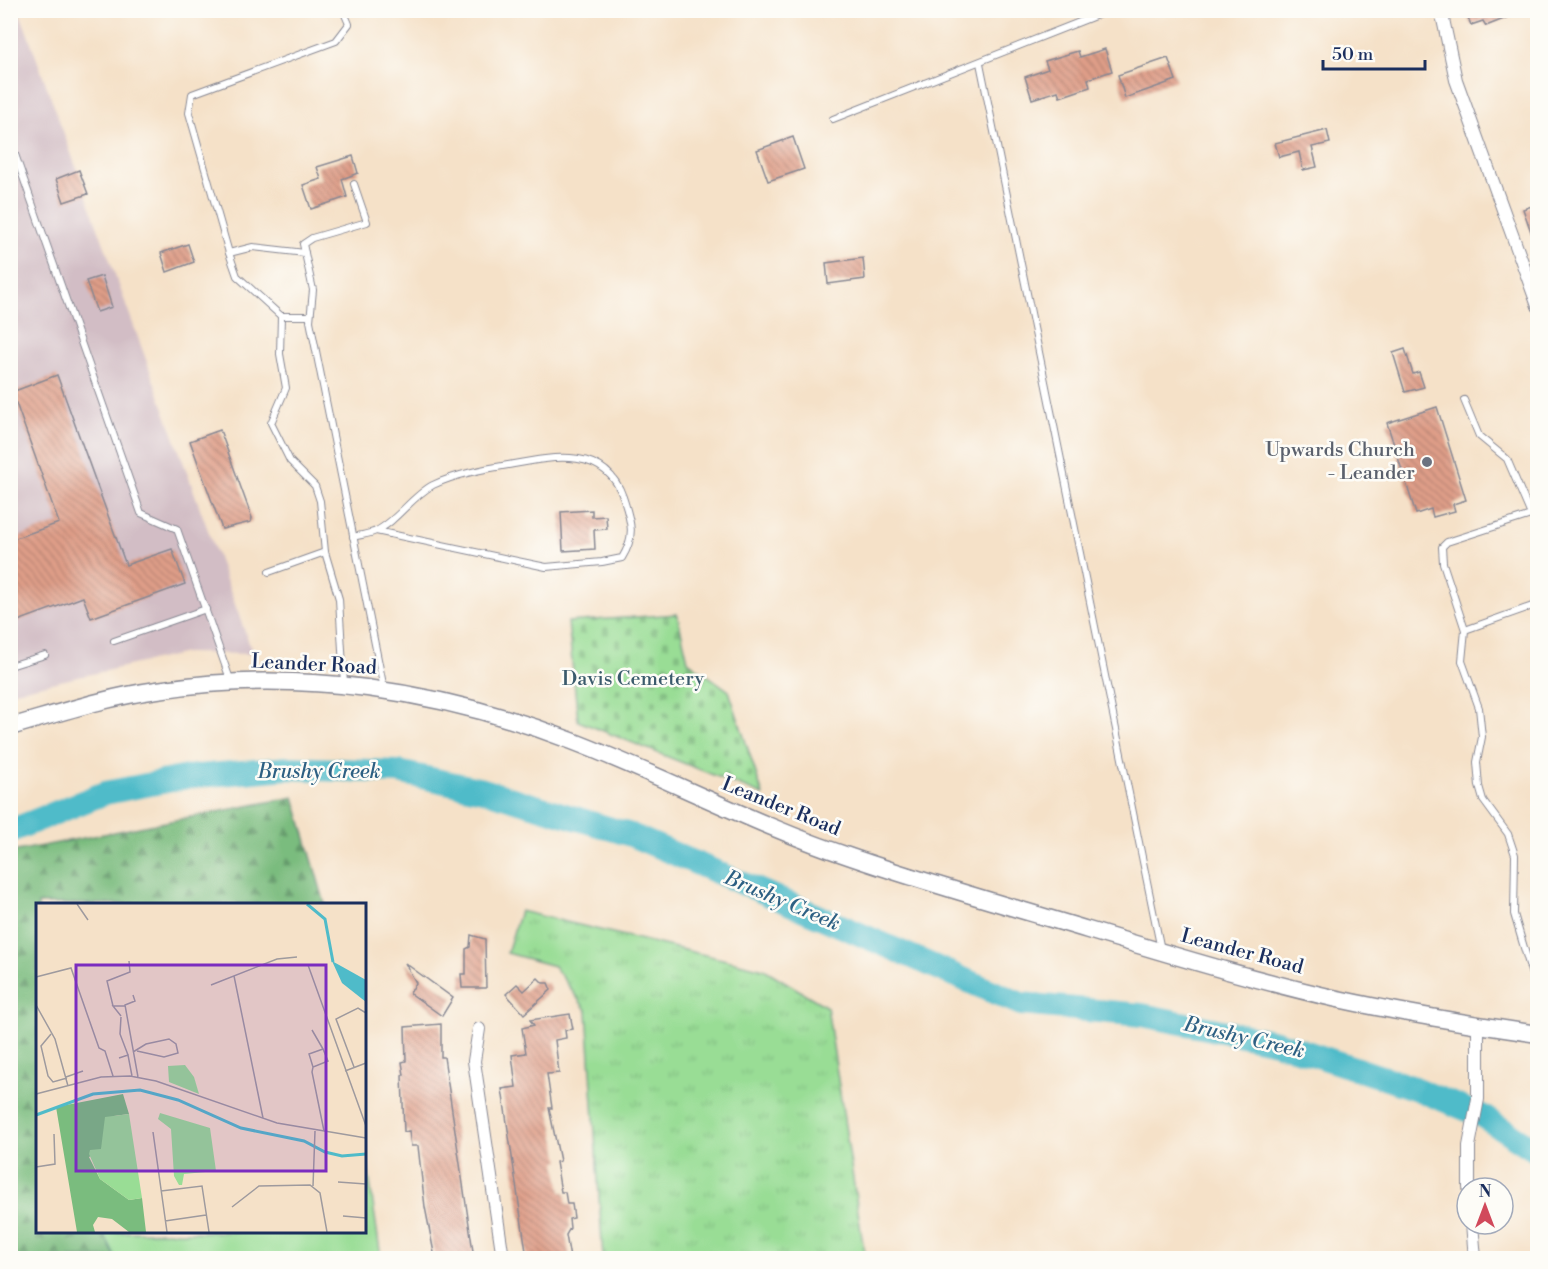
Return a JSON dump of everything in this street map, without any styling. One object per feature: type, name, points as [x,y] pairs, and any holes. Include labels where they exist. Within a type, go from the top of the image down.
[{"type":"main road","name":"Leander Road","points":[[10,727],[98,701],[157,690],[231,682],[277,681],[345,685],[432,698],[494,715],[568,740],[820,847],[904,875],[1245,976],[1335,998],[1537,1034]]},
{"type":"street","points":[[1442,10],[1456,80],[1538,306]]},
{"type":"street","points":[[1469,1176],[1469,1146],[1478,1099],[1478,1025]]},
{"type":"street","points":[[479,1029],[474,1061],[503,1258]]},
{"type":"street","points":[[1473,1236],[1475,1258]]},
{"type":"lane","points":[[310,316],[281,316],[237,276],[189,112],[192,94],[336,41],[349,24],[343,10]]},
{"type":"lane","points":[[833,119],[1110,10]]},
{"type":"lane","points":[[980,63],[1162,952]]},
{"type":"lane","points":[[10,140],[141,513],[177,529],[231,682]]},
{"type":"lane","points":[[354,184],[367,222],[312,238],[303,244],[313,290],[310,316],[384,690]]},
{"type":"lane","points":[[229,253],[253,247],[304,253]]},
{"type":"lane","points":[[281,316],[280,354],[286,388],[271,423],[290,462],[315,486],[320,501],[325,552],[339,599],[345,685]]},
{"type":"lane","points":[[1464,400],[1479,436],[1507,459],[1531,515],[1538,520]]},
{"type":"lane","points":[[354,537],[376,531],[432,485],[477,470],[551,457],[574,457],[600,466],[618,485],[629,517],[631,543],[621,558],[546,567],[376,531]]},
{"type":"lane","points":[[1531,515],[1447,542],[1442,547],[1443,563],[1466,630],[1462,661],[1479,708],[1482,737],[1477,762],[1479,786],[1483,800],[1508,834],[1515,855],[1514,914],[1536,988],[1537,1034]]},
{"type":"lane","points":[[269,572],[325,552]]},
{"type":"lane","points":[[1466,630],[1538,604]]},
{"type":"lane","points":[[114,641],[206,609]]},
{"type":"lane","points":[[10,666],[45,655]]},
{"type":"shaded area","points":[[19,10],[253,654],[186,653],[11,692],[10,11]]},
{"type":"green space","name":"Davis Cemetery","points":[[677,614],[688,661],[729,691],[763,795],[578,721],[568,622]]},
{"type":"green space","points":[[294,797],[325,903],[36,903],[36,1233],[104,1233],[116,1258],[11,1258],[11,852]]},
{"type":"green space","points":[[520,911],[764,969],[827,1007],[865,1258],[603,1258],[587,1011],[554,966],[507,953]]},
{"type":"green space","points":[[366,1156],[381,1258],[116,1258],[104,1233],[366,1233]]},
{"type":"building","points":[[1465,10],[1524,11],[1486,26],[1483,21],[1471,25]]},
{"type":"building","points":[[1105,49],[1112,71],[1088,79],[1090,87],[1060,97],[1058,91],[1032,99],[1025,77],[1048,69],[1045,61],[1078,51],[1080,57]]},
{"type":"building","points":[[1168,58],[1176,80],[1125,98],[1118,75]]},
{"type":"building","points":[[1327,130],[1330,143],[1312,147],[1317,167],[1303,170],[1299,152],[1279,157],[1275,143]]},
{"type":"building","points":[[793,137],[804,169],[768,181],[757,150]]},
{"type":"building","points":[[353,156],[358,173],[342,179],[347,197],[311,209],[303,185],[321,179],[317,167]]},
{"type":"building","points":[[79,170],[88,194],[64,202],[56,179]]},
{"type":"building","points":[[1538,204],[1538,246],[1536,246],[1523,209]]},
{"type":"building","points":[[188,244],[194,262],[167,272],[161,253]]},
{"type":"building","points":[[863,258],[865,279],[828,284],[826,263]]},
{"type":"building","points":[[102,276],[112,307],[97,312],[86,281]]},
{"type":"building","points":[[1405,349],[1413,374],[1419,372],[1424,387],[1405,392],[1393,353]]},
{"type":"building","points":[[57,375],[126,565],[172,549],[185,584],[91,618],[83,597],[10,624],[10,540],[59,523],[12,392]]},
{"type":"building","points":[[1437,407],[1466,500],[1453,504],[1455,511],[1433,517],[1431,509],[1416,514],[1387,423]]},
{"type":"building","points":[[220,430],[252,518],[251,522],[222,529],[190,441]]},
{"type":"building","points":[[592,510],[592,517],[606,516],[607,529],[594,530],[595,549],[563,551],[561,512]]},
{"type":"building","points":[[471,935],[485,939],[486,988],[462,988],[461,974],[466,974],[466,949],[470,947]]},
{"type":"building","points":[[405,963],[453,998],[442,1016],[410,993],[416,983]]},
{"type":"building","points":[[538,978],[543,983],[548,983],[551,990],[524,1014],[506,994],[517,984],[524,991]]},
{"type":"building","points":[[570,1014],[573,1029],[565,1030],[566,1038],[555,1040],[559,1073],[547,1074],[552,1108],[549,1108],[560,1161],[556,1162],[561,1192],[565,1192],[567,1204],[572,1204],[574,1218],[569,1219],[570,1228],[566,1235],[570,1258],[527,1258],[502,1089],[516,1087],[512,1055],[526,1053],[522,1028],[534,1025],[530,1020]]},
{"type":"building","points":[[441,1024],[441,1057],[444,1057],[474,1258],[435,1258],[425,1207],[418,1146],[411,1146],[409,1131],[404,1132],[402,1062],[406,1061],[405,1027]]},
{"type":"waterway","name":"Brushy Creek","points":[[10,831],[105,793],[187,777],[288,768],[398,772],[483,790],[631,835],[1021,1004],[1142,1015],[1276,1042],[1414,1088],[1482,1116],[1538,1152]]},
{"type":"place","name":"Upwards Church - Leander","points":[[1427,462]]}]
